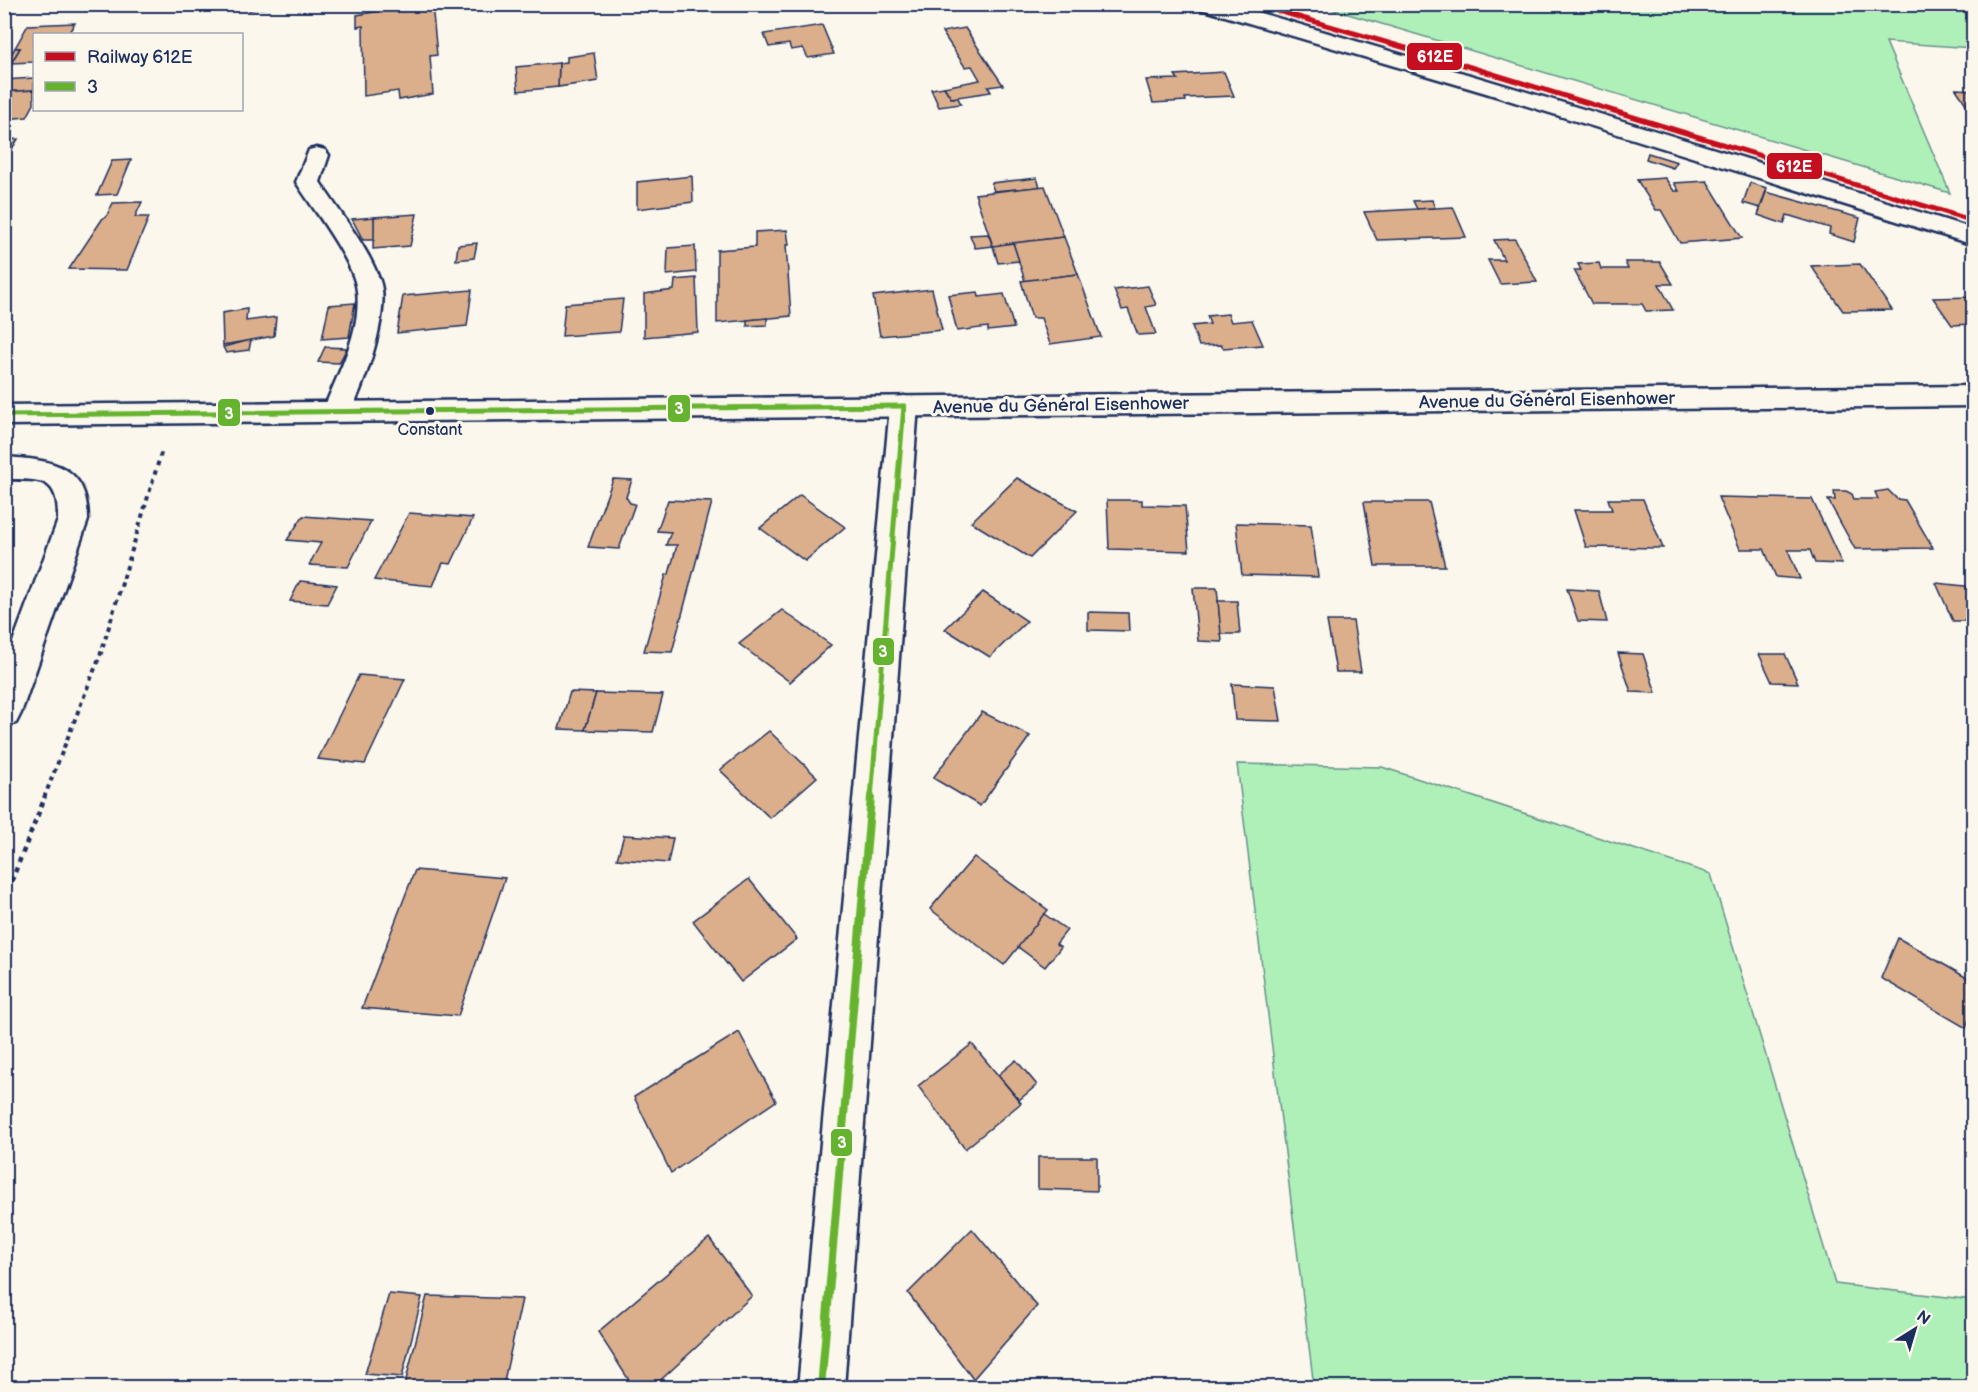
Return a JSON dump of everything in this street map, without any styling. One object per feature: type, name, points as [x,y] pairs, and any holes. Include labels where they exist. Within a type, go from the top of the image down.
[{"type":"main road","points":[[1205,4],[1592,117],[1974,237]]},
{"type":"main road","points":[[317,155],[308,182],[364,273],[370,291],[358,357],[337,411]]},
{"type":"main road","name":"Avenue du Général Eisenhower","points":[[4,415],[1974,396]]},
{"type":"main road","points":[[821,1388],[904,406]]},
{"type":"main road","points":[[4,468],[42,470],[57,477],[69,485],[75,502],[73,520],[4,714]]},
{"type":"path","points":[[4,900],[101,653],[173,413]]},
{"type":"green space","points":[[1318,5],[1973,5],[1973,48],[1886,42],[1950,193]]},
{"type":"green space","points":[[1237,764],[1382,767],[1711,874],[1835,1284],[1973,1300],[1973,1387],[1314,1387]]},
{"type":"building","points":[[250,4],[286,4],[249,10]]},
{"type":"building","points":[[432,4],[437,55],[430,56],[433,94],[399,100],[398,91],[364,96],[363,26],[357,27],[357,15]]},
{"type":"building","points":[[75,23],[69,33],[33,33],[33,62],[11,63],[20,48],[15,48],[28,25]]},
{"type":"building","points":[[822,25],[834,54],[808,58],[803,48],[791,50],[789,44],[769,47],[764,34]]},
{"type":"building","points":[[965,28],[1003,85],[988,87],[991,92],[951,98],[944,87],[980,80],[972,66],[965,67],[942,32]]},
{"type":"building","points":[[15,48],[20,48],[11,63],[5,64]]},
{"type":"building","points":[[594,53],[598,81],[558,87],[559,63],[567,62],[567,57]]},
{"type":"building","points":[[559,63],[558,87],[518,91],[516,67]]},
{"type":"building","points":[[1224,72],[1234,96],[1185,98],[1186,101],[1153,103],[1146,80],[1178,79],[1175,75]]},
{"type":"building","points":[[33,78],[33,90],[4,92],[4,80]]},
{"type":"building","points":[[944,87],[951,98],[958,98],[961,104],[939,107],[931,89]]},
{"type":"building","points":[[1956,89],[1974,90],[1974,116]]},
{"type":"building","points":[[33,90],[33,106],[27,117],[4,119],[4,92]]},
{"type":"building","points":[[18,139],[4,162],[4,140]]},
{"type":"building","points":[[1648,153],[1677,162],[1673,168],[1646,159]]},
{"type":"building","points":[[131,160],[117,194],[97,195],[112,161]]},
{"type":"building","points":[[692,176],[693,202],[637,209],[637,182]]},
{"type":"building","points":[[1037,178],[1040,187],[994,191],[991,183]]},
{"type":"building","points":[[1665,178],[1674,191],[1679,191],[1674,183],[1707,181],[1742,238],[1680,243],[1661,210],[1656,210],[1637,180]]},
{"type":"building","points":[[1750,183],[1767,188],[1760,208],[1743,203]]},
{"type":"building","points":[[1045,186],[1064,237],[993,246],[975,194]]},
{"type":"building","points":[[1766,192],[1860,218],[1854,242],[1829,234],[1830,228],[1787,215],[1784,224],[1758,215]]},
{"type":"building","points":[[1432,200],[1435,208],[1417,209],[1413,201]]},
{"type":"building","points":[[142,202],[135,217],[149,217],[127,270],[69,269],[103,218],[106,217],[113,203]]},
{"type":"building","points":[[1453,207],[1466,237],[1377,240],[1364,212]]},
{"type":"building","points":[[417,214],[410,246],[373,249],[374,217]]},
{"type":"building","points":[[374,217],[374,240],[363,240],[352,219]]},
{"type":"building","points":[[787,230],[791,316],[717,323],[717,250],[755,247],[755,232]]},
{"type":"building","points":[[988,234],[993,246],[975,248],[970,235]]},
{"type":"building","points":[[1064,237],[1078,274],[1025,281],[1013,243]]},
{"type":"building","points":[[1515,239],[1537,282],[1500,284],[1488,260],[1504,260],[1494,240]]},
{"type":"building","points":[[477,243],[474,258],[456,260],[458,245]]},
{"type":"building","points":[[1013,243],[1019,261],[998,263],[993,246]]},
{"type":"building","points":[[695,246],[696,272],[667,275],[668,248]]},
{"type":"building","points":[[1625,262],[1660,262],[1673,284],[1659,284],[1673,310],[1646,311],[1642,304],[1592,304],[1574,270],[1581,270],[1578,264],[1599,263],[1601,269],[1628,269]]},
{"type":"building","points":[[1860,264],[1892,310],[1843,311],[1811,266]]},
{"type":"building","points":[[1078,274],[1101,337],[1050,344],[1041,318],[1032,318],[1021,281]]},
{"type":"building","points":[[696,278],[698,332],[644,337],[644,294],[674,290],[675,280]]},
{"type":"building","points":[[1148,286],[1156,305],[1146,307],[1156,334],[1138,335],[1128,309],[1122,310],[1114,290]]},
{"type":"building","points":[[932,289],[942,330],[880,336],[873,296]]},
{"type":"building","points":[[472,290],[467,326],[397,333],[403,296]]},
{"type":"building","points":[[978,292],[979,297],[1004,294],[1014,328],[988,331],[988,327],[957,331],[948,295]]},
{"type":"building","points":[[1974,297],[1974,324],[1952,325],[1933,298]]},
{"type":"building","points":[[623,299],[619,332],[562,336],[565,304]]},
{"type":"building","points":[[355,303],[349,337],[322,339],[329,305]]},
{"type":"building","points":[[247,309],[246,321],[276,317],[274,336],[223,345],[222,313]]},
{"type":"building","points":[[1228,314],[1231,322],[1252,320],[1263,345],[1223,348],[1221,345],[1199,346],[1192,326],[1210,324],[1207,316]]},
{"type":"building","points":[[767,318],[767,325],[747,326],[747,320]]},
{"type":"building","points":[[251,340],[249,350],[226,353],[223,347]]},
{"type":"building","points":[[325,347],[347,348],[339,363],[318,362]]},
{"type":"building","points":[[1017,478],[1077,511],[1030,558],[971,522]]},
{"type":"building","points":[[613,479],[632,480],[626,497],[630,503],[635,504],[619,549],[588,547]]},
{"type":"building","points":[[1888,490],[1897,499],[1905,500],[1933,548],[1855,549],[1828,500],[1835,500],[1834,491],[1846,491],[1852,494],[1854,499],[1878,499],[1875,492]]},
{"type":"building","points":[[800,495],[845,527],[805,561],[760,528]]},
{"type":"building","points":[[1718,497],[1812,499],[1842,564],[1815,563],[1810,550],[1788,550],[1800,579],[1776,577],[1764,549],[1740,549]]},
{"type":"building","points":[[1608,499],[1643,499],[1663,548],[1586,547],[1574,510],[1612,510]]},
{"type":"building","points":[[668,500],[712,502],[672,652],[644,651],[677,545],[666,545],[671,532],[657,531]]},
{"type":"building","points":[[1107,500],[1142,500],[1142,505],[1185,506],[1189,551],[1109,549]]},
{"type":"building","points":[[1364,502],[1429,502],[1445,566],[1375,566]]},
{"type":"building","points":[[409,513],[473,518],[451,564],[443,563],[433,586],[374,580]]},
{"type":"building","points":[[303,516],[371,521],[348,567],[309,565],[321,543],[287,540]]},
{"type":"building","points":[[1236,523],[1311,525],[1318,577],[1242,575]]},
{"type":"building","points":[[300,581],[337,585],[327,604],[290,601]]},
{"type":"building","points":[[1936,583],[1974,587],[1974,621],[1953,621]]},
{"type":"building","points":[[1193,588],[1217,588],[1222,642],[1198,641]]},
{"type":"building","points":[[1567,589],[1599,591],[1607,622],[1578,621]]},
{"type":"building","points":[[983,592],[1027,621],[990,657],[945,629]]},
{"type":"building","points":[[1218,601],[1237,601],[1240,634],[1221,634]]},
{"type":"building","points":[[782,610],[831,645],[790,682],[739,644]]},
{"type":"building","points":[[1088,612],[1128,613],[1129,631],[1088,630]]},
{"type":"building","points":[[1327,621],[1353,621],[1361,672],[1336,672]]},
{"type":"building","points":[[1618,653],[1643,654],[1656,693],[1631,692]]},
{"type":"building","points":[[1759,654],[1785,654],[1798,683],[1772,682]]},
{"type":"building","points":[[359,675],[405,679],[365,764],[318,759]]},
{"type":"building","points":[[1232,684],[1275,686],[1281,721],[1235,720]]},
{"type":"building","points":[[570,692],[596,693],[585,730],[559,729]]},
{"type":"building","points":[[596,693],[663,695],[653,732],[585,730]]},
{"type":"building","points":[[982,712],[1030,736],[980,806],[933,778]]},
{"type":"building","points":[[769,731],[817,777],[770,818],[720,770]]},
{"type":"building","points":[[624,835],[673,838],[668,863],[617,859]]},
{"type":"building","points":[[974,857],[1048,910],[1004,965],[930,909]]},
{"type":"building","points":[[415,870],[505,878],[458,1016],[362,1008]]},
{"type":"building","points":[[749,879],[797,939],[741,982],[693,921]]},
{"type":"building","points":[[1044,914],[1067,930],[1056,944],[1061,947],[1045,967],[1018,947]]},
{"type":"building","points":[[1898,938],[1974,982],[1974,1006],[1966,1028],[1881,978]]},
{"type":"building","points":[[739,1032],[776,1101],[671,1173],[634,1097]]},
{"type":"building","points":[[972,1044],[1021,1103],[965,1149],[918,1086]]},
{"type":"building","points":[[1016,1060],[1037,1085],[1019,1100],[998,1075]]},
{"type":"building","points":[[1038,1157],[1097,1157],[1097,1191],[1038,1189]]},
{"type":"building","points":[[972,1229],[1037,1306],[973,1379],[908,1293]]},
{"type":"building","points":[[709,1238],[752,1296],[652,1388],[634,1388],[598,1332]]},
{"type":"building","points":[[389,1294],[422,1297],[402,1377],[365,1374]]},
{"type":"building","points":[[427,1296],[522,1299],[504,1381],[562,1386],[562,1388],[404,1388]]},
{"type":"rail line","name":"612E","points":[[1254,4],[1454,62],[1974,221]]},
{"type":"transit line","name":"3","points":[[4,415],[904,406]]},
{"type":"transit line","name":"3","points":[[821,1388],[904,406]]},
{"type":"place","name":"Constant","points":[[430,411]]}]
